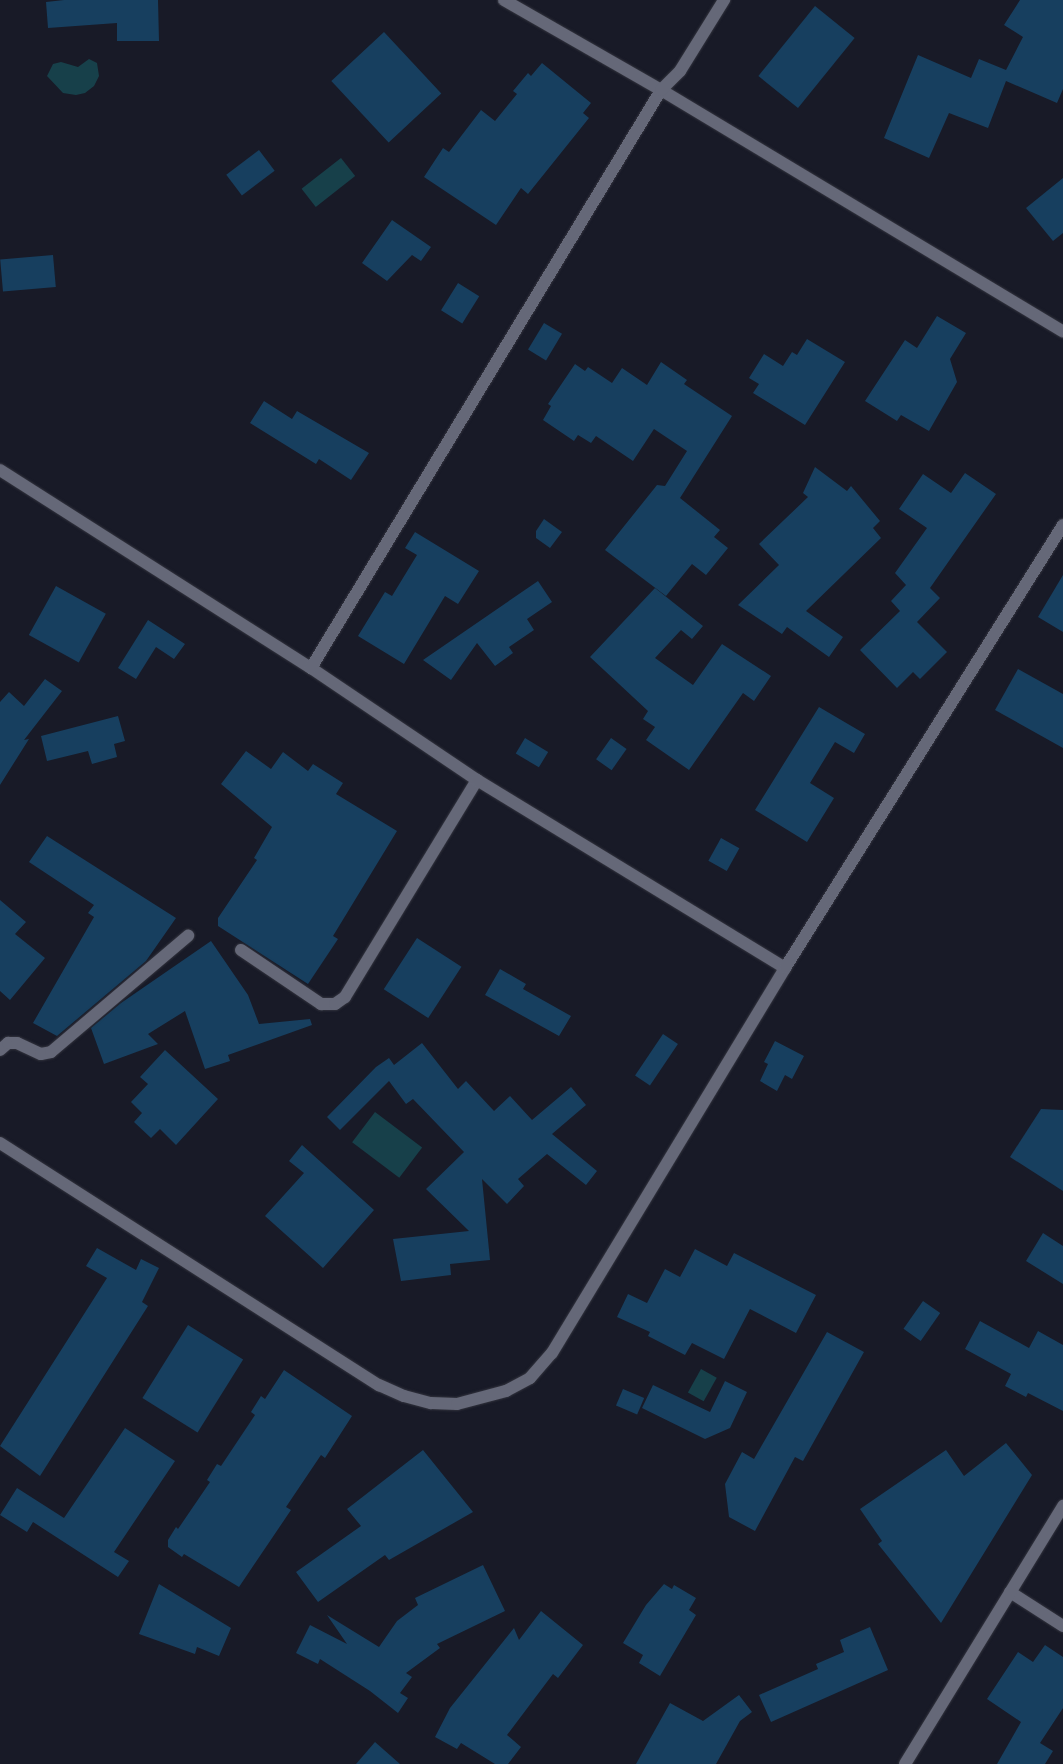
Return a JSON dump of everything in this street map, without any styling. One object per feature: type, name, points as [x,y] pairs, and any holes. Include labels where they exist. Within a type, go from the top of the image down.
[{"type":"street","points":[[504,0],[661,90],[1063,332]]},
{"type":"street","points":[[311,668],[661,90],[680,71],[724,0]]},
{"type":"street","points":[[0,470],[311,668],[477,780],[785,968]]},
{"type":"street","points":[[0,1143],[379,1384],[431,1403],[457,1404],[506,1391],[530,1378],[552,1353],[785,968],[1063,525]]},
{"type":"street","points":[[241,950],[321,1004],[336,1004],[345,997],[477,780]]},
{"type":"street","points":[[0,1050],[8,1043],[17,1043],[41,1054],[51,1052],[188,936]]},
{"type":"street","points":[[905,1764],[1063,1506]]},
{"type":"street","points":[[1010,1592],[1063,1626]]},
{"type":"shaded area","points":[[89,59],[97,63],[99,76],[94,86],[85,93],[76,95],[63,93],[47,76],[53,64],[61,62],[78,67]]},
{"type":"shaded area","points":[[341,158],[355,176],[316,207],[302,189]]},
{"type":"shaded area","points":[[375,1112],[422,1148],[399,1178],[352,1142]]},
{"type":"shaded area","points":[[701,1369],[717,1378],[704,1401],[688,1393]]},
{"type":"building","points":[[64,0],[158,0],[159,41],[117,41],[117,23],[48,28],[46,2]]},
{"type":"building","points":[[1020,0],[1063,0],[1063,89],[1057,103],[1006,81],[988,128],[949,113],[929,158],[884,138],[918,55],[971,78],[979,59],[1006,70],[1023,37],[1004,25]]},
{"type":"building","points":[[815,6],[855,38],[798,108],[758,76]]},
{"type":"building","points":[[384,32],[441,93],[389,143],[331,81]]},
{"type":"building","points":[[542,63],[591,103],[583,113],[589,118],[528,194],[521,188],[496,225],[424,177],[443,148],[449,152],[481,110],[495,121],[517,94],[513,91],[528,73],[531,76]]},
{"type":"building","points":[[259,150],[275,171],[242,195],[226,175]]},
{"type":"building","points":[[1063,178],[1063,233],[1053,241],[1026,208]]},
{"type":"building","points":[[392,220],[431,247],[421,261],[412,255],[387,281],[362,263]]},
{"type":"building","points":[[53,255],[56,287],[3,291],[0,260]]},
{"type":"building","points":[[458,283],[479,296],[462,323],[441,310]]},
{"type":"building","points":[[937,316],[966,333],[950,359],[957,382],[929,431],[901,415],[897,421],[865,401],[905,340],[917,348]]},
{"type":"building","points":[[544,323],[562,334],[546,360],[528,350]]},
{"type":"building","points":[[807,339],[845,362],[805,425],[753,393],[759,384],[749,378],[764,354],[783,366],[792,352],[797,355]]},
{"type":"building","points":[[661,362],[687,380],[684,384],[732,416],[680,498],[720,530],[714,537],[728,548],[706,575],[692,564],[666,596],[605,550],[657,485],[665,486],[687,451],[654,429],[633,461],[596,436],[591,443],[578,435],[574,441],[543,420],[551,406],[548,404],[575,364],[585,371],[588,367],[612,383],[622,368],[647,385]]},
{"type":"building","points":[[264,401],[292,419],[297,411],[369,453],[351,480],[319,459],[316,464],[250,423]]},
{"type":"building","points":[[815,467],[847,491],[851,486],[880,521],[873,528],[881,538],[806,611],[843,637],[829,657],[787,627],[782,634],[738,605],[779,565],[759,544],[808,497],[803,493]]},
{"type":"building","points":[[965,473],[996,494],[930,588],[940,598],[917,622],[947,652],[920,679],[913,672],[897,688],[860,650],[900,611],[891,601],[906,585],[895,573],[927,528],[899,509],[923,474],[951,493]]},
{"type":"building","points":[[544,519],[562,532],[550,548],[536,538],[536,531]]},
{"type":"building","points":[[415,532],[479,571],[458,604],[445,596],[404,664],[358,636],[385,592],[392,596],[417,555],[405,548]]},
{"type":"building","points":[[1063,575],[1063,632],[1038,617]]},
{"type":"building","points":[[538,581],[552,602],[527,619],[534,630],[509,647],[513,653],[495,666],[477,643],[451,680],[423,660]]},
{"type":"building","points":[[56,586],[106,614],[79,663],[29,635]]},
{"type":"building","points":[[655,588],[703,626],[692,639],[681,630],[655,658],[693,685],[722,644],[771,676],[754,701],[743,693],[689,770],[646,740],[655,727],[643,719],[648,711],[590,657]]},
{"type":"building","points":[[148,620],[185,644],[174,659],[156,647],[136,679],[118,668]]},
{"type":"building","points":[[1018,669],[1063,694],[1063,748],[995,710]]},
{"type":"building","points":[[45,679],[62,691],[24,740],[29,739],[0,785],[0,702],[9,692],[24,706]]},
{"type":"building","points":[[819,707],[865,734],[854,753],[835,742],[810,783],[834,798],[807,842],[755,810]]},
{"type":"building","points":[[118,716],[125,741],[114,744],[117,757],[92,764],[88,751],[47,761],[41,736]]},
{"type":"building","points":[[525,738],[548,752],[539,767],[516,753]]},
{"type":"building","points":[[611,738],[627,749],[612,770],[596,759]]},
{"type":"building","points":[[246,751],[271,769],[283,752],[308,771],[313,764],[343,783],[336,794],[397,831],[333,936],[338,939],[308,984],[218,926],[218,918],[257,860],[254,858],[272,827],[221,784]]},
{"type":"building","points":[[47,836],[176,918],[146,961],[57,1036],[33,1023],[94,917],[88,913],[94,905],[29,862]]},
{"type":"building","points":[[721,838],[739,848],[727,871],[708,861]]},
{"type":"building","points":[[0,900],[26,922],[15,934],[45,958],[10,1000],[0,991]]},
{"type":"building","points":[[417,938],[461,967],[428,1018],[384,989]]},
{"type":"building","points":[[211,941],[248,995],[259,1024],[310,1019],[312,1025],[228,1055],[230,1061],[205,1069],[185,1011],[148,1034],[158,1044],[104,1064],[91,1028],[121,1003]]},
{"type":"building","points":[[500,969],[526,984],[523,989],[571,1016],[559,1036],[485,995]]},
{"type":"building","points":[[663,1034],[678,1044],[650,1086],[635,1075]]},
{"type":"building","points":[[775,1041],[804,1056],[792,1079],[785,1075],[777,1091],[760,1081],[768,1064],[764,1062]]},
{"type":"building","points":[[422,1043],[458,1089],[466,1081],[494,1111],[510,1096],[532,1120],[571,1087],[586,1105],[552,1134],[597,1171],[586,1185],[547,1154],[518,1179],[524,1186],[507,1204],[482,1179],[490,1260],[450,1264],[451,1275],[401,1281],[393,1239],[469,1231],[426,1189],[464,1152],[413,1099],[406,1104],[389,1081],[340,1130],[327,1117],[376,1067],[389,1058],[394,1065]]},
{"type":"building","points":[[165,1050],[218,1099],[176,1145],[160,1129],[151,1138],[134,1122],[142,1113],[131,1102],[148,1084],[140,1077]]},
{"type":"building","points":[[1041,1109],[1063,1110],[1063,1191],[1010,1157]]},
{"type":"building","points":[[302,1145],[374,1210],[323,1268],[265,1216],[304,1173],[289,1161]]},
{"type":"building","points":[[1043,1233],[1063,1246],[1063,1284],[1026,1261]]},
{"type":"building","points":[[97,1248],[136,1270],[141,1259],[159,1268],[142,1302],[148,1306],[40,1476],[0,1446],[107,1278],[86,1266]]},
{"type":"building","points":[[695,1249],[727,1266],[734,1253],[816,1295],[796,1333],[750,1309],[724,1359],[692,1343],[685,1355],[648,1336],[650,1332],[617,1317],[628,1294],[647,1303],[665,1269],[680,1277]]},
{"type":"building","points":[[923,1301],[940,1313],[921,1341],[903,1329]]},
{"type":"building","points":[[980,1321],[1029,1348],[1038,1331],[1063,1345],[1063,1411],[1028,1393],[1026,1397],[1005,1386],[1011,1374],[965,1349]]},
{"type":"building","points":[[188,1325],[243,1359],[198,1432],[142,1398]]},
{"type":"building","points":[[827,1332],[864,1352],[803,1461],[795,1457],[755,1531],[729,1517],[725,1484],[742,1452],[754,1459]]},
{"type":"building","points":[[284,1370],[352,1416],[325,1458],[321,1455],[286,1507],[291,1510],[239,1587],[184,1554],[182,1557],[168,1547],[168,1540],[176,1527],[178,1529],[210,1482],[207,1480],[217,1464],[221,1466],[255,1415],[251,1412],[261,1396],[265,1399]]},
{"type":"building","points":[[725,1381],[747,1392],[730,1428],[705,1439],[642,1408],[653,1385],[710,1412]]},
{"type":"building","points":[[623,1389],[644,1398],[637,1415],[616,1406]]},
{"type":"building","points":[[125,1428],[175,1461],[114,1552],[129,1561],[118,1577],[33,1522],[27,1532],[0,1515],[17,1488],[64,1518]]},
{"type":"building","points":[[1006,1443],[1032,1475],[941,1623],[878,1544],[882,1541],[860,1509],[946,1450],[964,1476]]},
{"type":"building","points":[[423,1450],[473,1512],[389,1560],[385,1555],[318,1602],[296,1572],[361,1526],[347,1509]]},
{"type":"building","points":[[483,1565],[505,1611],[437,1644],[440,1648],[406,1673],[412,1677],[400,1693],[408,1698],[398,1713],[370,1691],[320,1659],[318,1664],[296,1653],[310,1625],[347,1644],[327,1615],[379,1647],[397,1621],[418,1605],[415,1598]]},
{"type":"building","points":[[159,1584],[231,1628],[219,1656],[197,1647],[195,1654],[139,1634]]},
{"type":"building","points":[[664,1584],[672,1589],[674,1585],[696,1598],[689,1610],[696,1615],[660,1676],[639,1663],[643,1655],[623,1643],[646,1605]]},
{"type":"building","points":[[541,1611],[583,1645],[558,1678],[553,1674],[507,1735],[521,1747],[508,1764],[495,1764],[461,1743],[457,1749],[435,1737],[450,1708],[514,1628],[519,1640]]},
{"type":"building","points":[[870,1627],[888,1670],[771,1722],[759,1695],[818,1669],[816,1664],[844,1652],[840,1640]]},
{"type":"building","points":[[1045,1645],[1063,1657],[1063,1708],[1040,1743],[1053,1751],[1045,1764],[997,1764],[1021,1722],[987,1699],[1018,1652],[1033,1662]]},
{"type":"building","points":[[739,1695],[752,1712],[740,1721],[716,1764],[636,1764],[670,1703],[703,1721]]},
{"type":"building","points":[[375,1742],[400,1764],[356,1764]]}]
